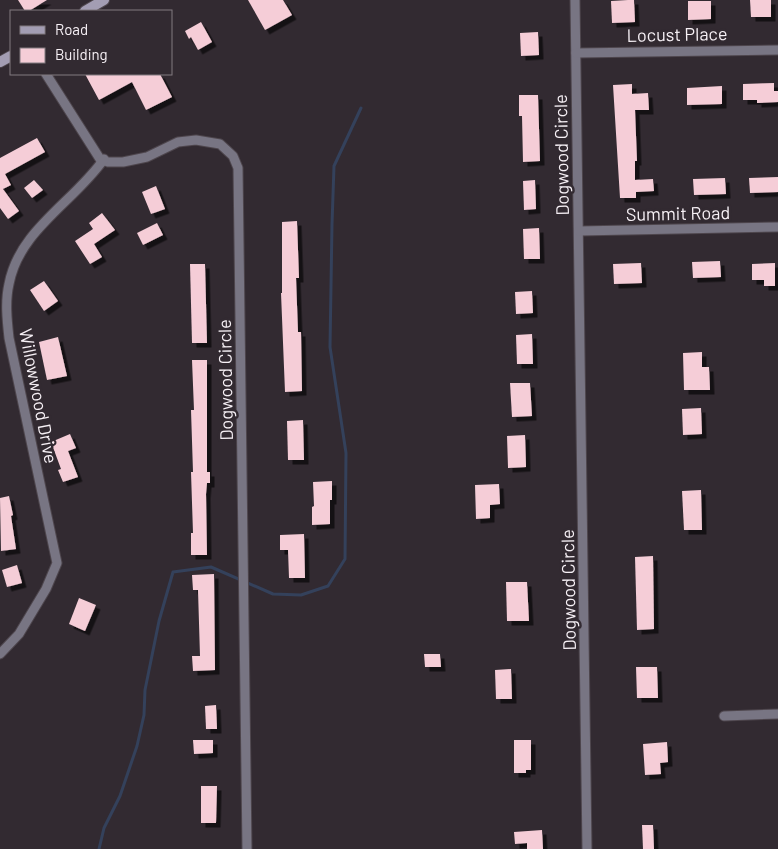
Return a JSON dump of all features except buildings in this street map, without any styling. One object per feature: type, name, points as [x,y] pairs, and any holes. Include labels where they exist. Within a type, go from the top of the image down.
[{"type":"main road","points":[[87,10],[104,0]]},
{"type":"street","name":"Dogwood Circle","points":[[575,0],[587,849]]},
{"type":"street","name":"Locust Place","points":[[576,53],[778,50]]},
{"type":"street","points":[[47,75],[100,159],[104,159]]},
{"type":"street","name":"Dogwood Circle","points":[[104,159],[108,162],[123,162],[147,157],[178,142],[196,140],[220,144],[232,156],[238,168],[247,849]]},
{"type":"street","name":"Willowwood Drive","points":[[0,654],[19,634],[46,589],[57,563],[9,338],[6,312],[9,284],[16,260],[30,238],[92,176],[104,159]]},
{"type":"street","name":"Summit Road","points":[[579,231],[778,227]]},
{"type":"street","points":[[724,716],[778,714]]},
{"type":"waterway","points":[[99,849],[104,828],[120,796],[137,746],[144,715],[145,690],[159,621],[173,572],[211,567],[273,594],[301,595],[328,586],[345,559],[346,453],[330,347],[334,166],[361,108]]}]
